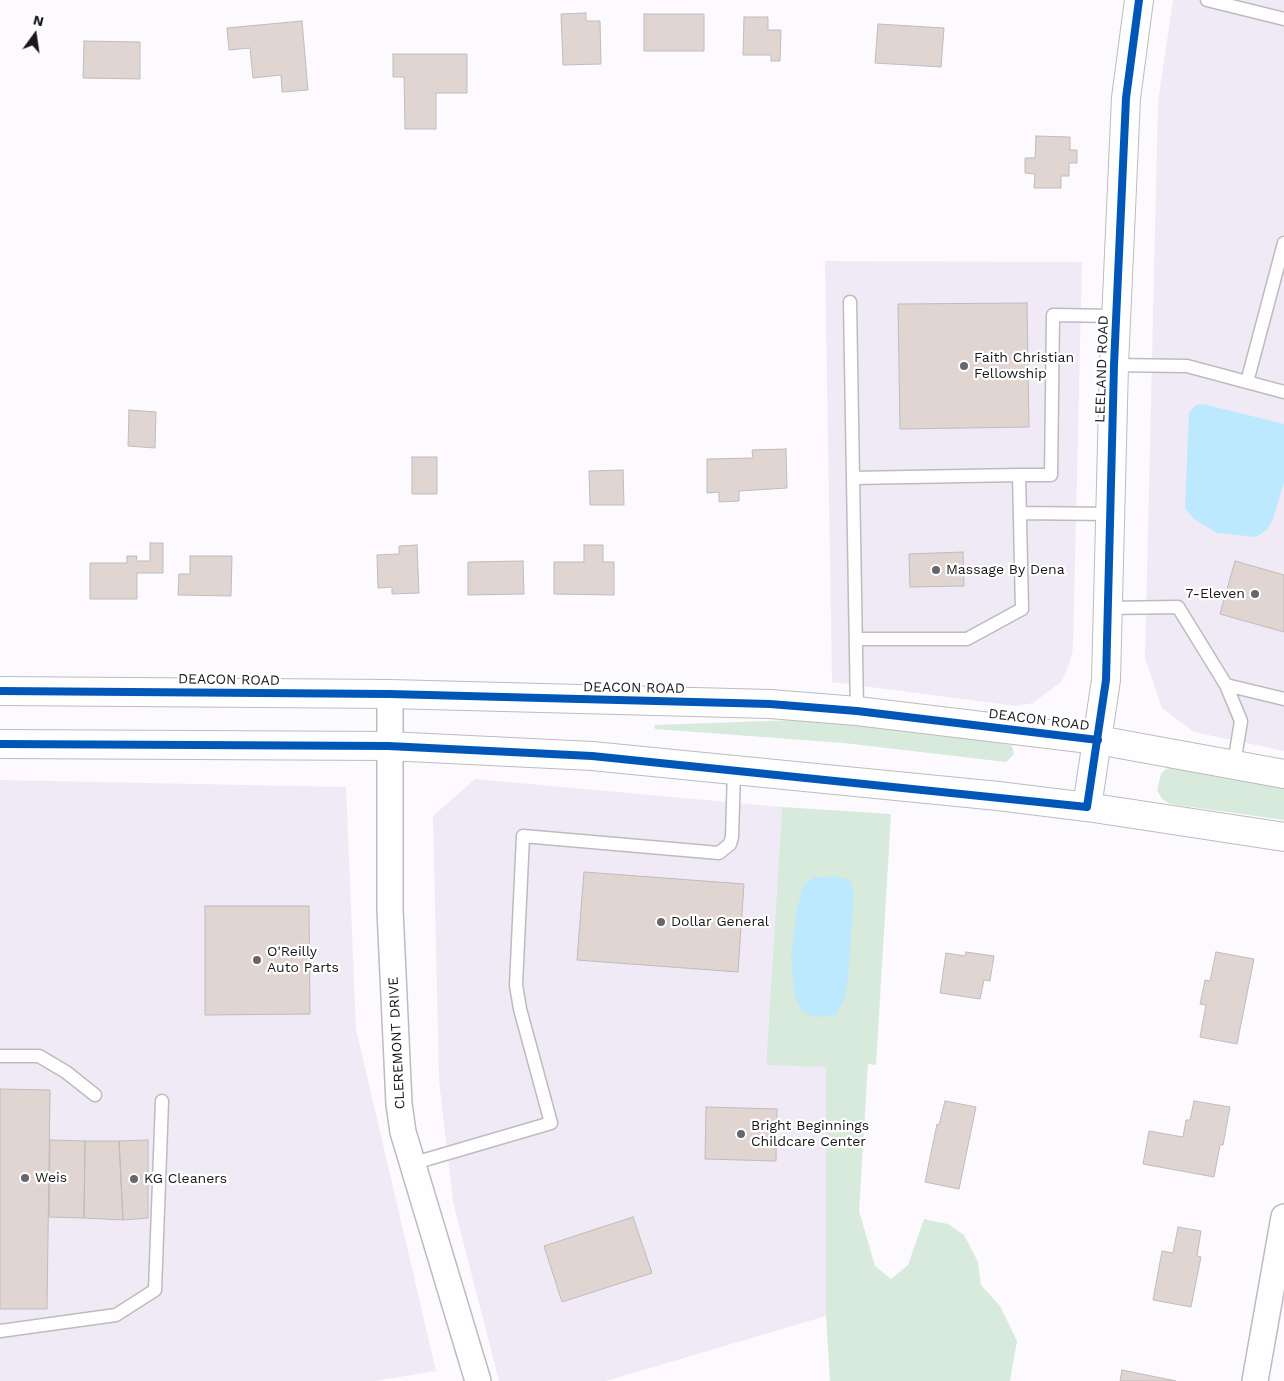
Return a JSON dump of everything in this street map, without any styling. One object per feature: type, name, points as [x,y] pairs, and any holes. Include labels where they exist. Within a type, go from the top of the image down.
[{"type":"main road","name":"LEELAND ROAD","points":[[1098,740],[1106,680],[1114,365],[1126,98],[1139,0]]},
{"type":"main road","name":"DEACON ROAD","points":[[0,690],[390,694],[770,704],[857,711],[1098,740],[1284,774]]},
{"type":"main road","name":"DEACON ROAD","points":[[1087,807],[1098,740]]},
{"type":"main road","points":[[0,744],[388,746],[592,756],[1087,807],[1284,837]]},
{"type":"street","name":"CLEREMONT DRIVE","points":[[390,694],[388,746],[390,910],[399,1104],[403,1132],[411,1164],[478,1381]]},
{"type":"street","points":[[1255,1381],[1284,1217]]},
{"type":"lane","points":[[1207,0],[1284,19]]},
{"type":"lane","points":[[1247,382],[1284,243]]},
{"type":"lane","points":[[850,302],[857,711]]},
{"type":"lane","points":[[853,478],[1051,474],[1053,315],[1116,316]]},
{"type":"lane","points":[[1114,365],[1174,364],[1284,392]]},
{"type":"lane","points":[[856,639],[968,639],[1022,609],[1019,475]]},
{"type":"lane","points":[[1020,513],[1110,514]]},
{"type":"lane","points":[[1108,608],[1178,607],[1226,685],[1241,721],[1234,764]]},
{"type":"lane","points":[[1226,685],[1284,699]]},
{"type":"lane","points":[[411,1164],[551,1123],[520,1009],[516,985],[523,836],[719,853],[730,844],[732,837],[734,770]]},
{"type":"lane","points":[[0,1056],[39,1056],[66,1072],[95,1095]]},
{"type":"lane","points":[[0,1331],[116,1315],[155,1290],[162,1101]]},
{"type":"shaded area","points":[[1173,0],[1284,0],[1284,751],[1194,732],[1162,708],[1145,658],[1158,102]]},
{"type":"shaded area","points":[[825,261],[1082,262],[1073,648],[1069,665],[1061,682],[1033,703],[1016,706],[832,682]]},
{"type":"shaded area","points":[[475,779],[782,807],[766,1064],[826,1067],[826,1316],[606,1381],[499,1381],[453,1202],[439,1080],[433,816]]},
{"type":"shaded area","points":[[0,780],[346,787],[356,1029],[436,1371],[375,1381],[0,1381]]},
{"type":"green space","points":[[795,720],[878,727],[1007,744],[1012,746],[1014,754],[1006,762],[844,743],[655,729],[654,725]]},
{"type":"green space","points":[[1172,767],[1284,788],[1284,820],[1170,804],[1162,799],[1157,790],[1161,774],[1166,769]]},
{"type":"green space","points":[[782,807],[891,814],[876,1065],[868,1064],[859,1211],[875,1266],[891,1279],[908,1265],[924,1219],[948,1224],[964,1235],[978,1262],[981,1285],[1000,1306],[1017,1341],[1010,1381],[830,1381],[826,1316],[826,1067],[766,1065]]},
{"type":"water","points":[[1203,404],[1284,424],[1284,482],[1273,519],[1267,530],[1256,537],[1217,533],[1194,519],[1185,508],[1189,413],[1196,405]]},
{"type":"water","points":[[832,876],[850,880],[854,893],[848,979],[844,1000],[835,1016],[815,1017],[803,1012],[795,998],[791,956],[797,909],[804,884],[813,878]]},
{"type":"building","points":[[586,13],[586,21],[600,21],[601,64],[563,65],[561,14]]},
{"type":"building","points":[[644,14],[704,14],[704,51],[644,51]]},
{"type":"building","points":[[744,17],[768,17],[768,30],[781,30],[780,61],[771,61],[771,55],[743,55]]},
{"type":"building","points":[[302,21],[308,90],[282,92],[281,75],[253,78],[250,48],[229,50],[227,28]]},
{"type":"building","points":[[878,24],[944,28],[941,67],[875,63]]},
{"type":"building","points":[[84,41],[140,42],[140,79],[83,78]]},
{"type":"building","points":[[393,54],[467,54],[467,93],[436,93],[436,129],[405,129],[404,77],[393,77]]},
{"type":"building","points":[[1036,136],[1070,137],[1070,150],[1077,150],[1077,163],[1069,163],[1069,176],[1061,176],[1061,188],[1034,188],[1035,174],[1025,173],[1025,158],[1035,158]]},
{"type":"building","name":"Faith Christian Fellowship","points":[[1027,303],[1029,427],[900,429],[898,304]]},
{"type":"building","points":[[129,410],[156,412],[155,448],[128,446]]},
{"type":"building","points":[[786,449],[787,488],[739,491],[739,501],[719,502],[719,492],[707,493],[707,459],[753,458],[752,450]]},
{"type":"building","points":[[412,457],[437,457],[437,494],[412,494]]},
{"type":"building","points":[[623,470],[624,505],[590,505],[589,471]]},
{"type":"building","points":[[150,543],[163,543],[163,573],[137,573],[137,599],[90,599],[90,563],[127,563],[127,556],[137,556],[136,561],[150,561]]},
{"type":"building","points":[[417,545],[419,593],[392,594],[392,587],[378,588],[377,555],[399,554],[399,546]]},
{"type":"building","points":[[584,545],[603,545],[603,562],[614,562],[614,595],[554,594],[554,562],[584,562]]},
{"type":"building","name":"Massage By Dena","points":[[963,552],[964,586],[910,587],[909,554]]},
{"type":"building","points":[[190,556],[232,556],[231,596],[178,595],[179,574],[190,574]]},
{"type":"building","points":[[523,561],[524,594],[468,595],[468,562]]},
{"type":"building","name":"7-Eleven","points":[[1235,561],[1284,575],[1284,632],[1220,614]]},
{"type":"building","name":"Dollar General","points":[[584,872],[744,884],[738,972],[577,960]]},
{"type":"building","name":"O'Reilly Auto Parts","points":[[205,906],[309,906],[310,1014],[205,1015]]},
{"type":"building","points":[[966,952],[994,956],[990,981],[984,980],[980,999],[940,993],[946,953],[965,956]]},
{"type":"building","points":[[1216,952],[1254,959],[1237,1044],[1200,1037],[1206,1005],[1200,1004],[1205,980],[1210,981]]},
{"type":"building","name":"Weis","points":[[0,1089],[50,1090],[47,1309],[0,1309]]},
{"type":"building","points":[[945,1101],[976,1107],[959,1189],[925,1182],[937,1124],[939,1125]]},
{"type":"building","points":[[1194,1101],[1230,1107],[1223,1145],[1220,1145],[1214,1177],[1143,1164],[1149,1131],[1183,1137],[1186,1120],[1190,1120]]},
{"type":"building","name":"Bright Beginnings Childcare Center","points":[[706,1107],[777,1109],[776,1161],[705,1159]]},
{"type":"building","points":[[50,1140],[85,1141],[84,1218],[49,1217]]},
{"type":"building","name":"KG Cleaners","points":[[148,1140],[148,1218],[123,1220],[119,1141]]},
{"type":"building","points":[[85,1141],[119,1141],[123,1220],[84,1218]]},
{"type":"building","points":[[633,1217],[652,1273],[562,1302],[544,1246]]},
{"type":"building","points":[[1178,1227],[1201,1231],[1197,1256],[1201,1257],[1191,1307],[1153,1300],[1162,1251],[1173,1253]]},
{"type":"building","points":[[1122,1370],[1176,1381],[1120,1381]]},
{"type":"cycle path","points":[[0,744],[388,746],[592,756],[1087,807],[1106,680],[1114,365],[1126,98],[1139,0]]},
{"type":"cycle path","points":[[0,691],[390,694],[770,704],[857,711],[1098,740]]},
{"type":"place","name":"Faith Christian Fellowship","points":[[964,366]]},
{"type":"place","name":"Massage By Dena","points":[[936,570]]},
{"type":"place","name":"7-Eleven","points":[[1255,594]]},
{"type":"place","name":"Dollar General","points":[[661,922]]},
{"type":"place","name":"O'Reilly Auto Parts","points":[[257,960]]},
{"type":"place","name":"Bright Beginnings Childcare Center","points":[[741,1134]]},
{"type":"place","name":"Weis","points":[[25,1178]]},
{"type":"place","name":"KG Cleaners","points":[[134,1179]]}]
